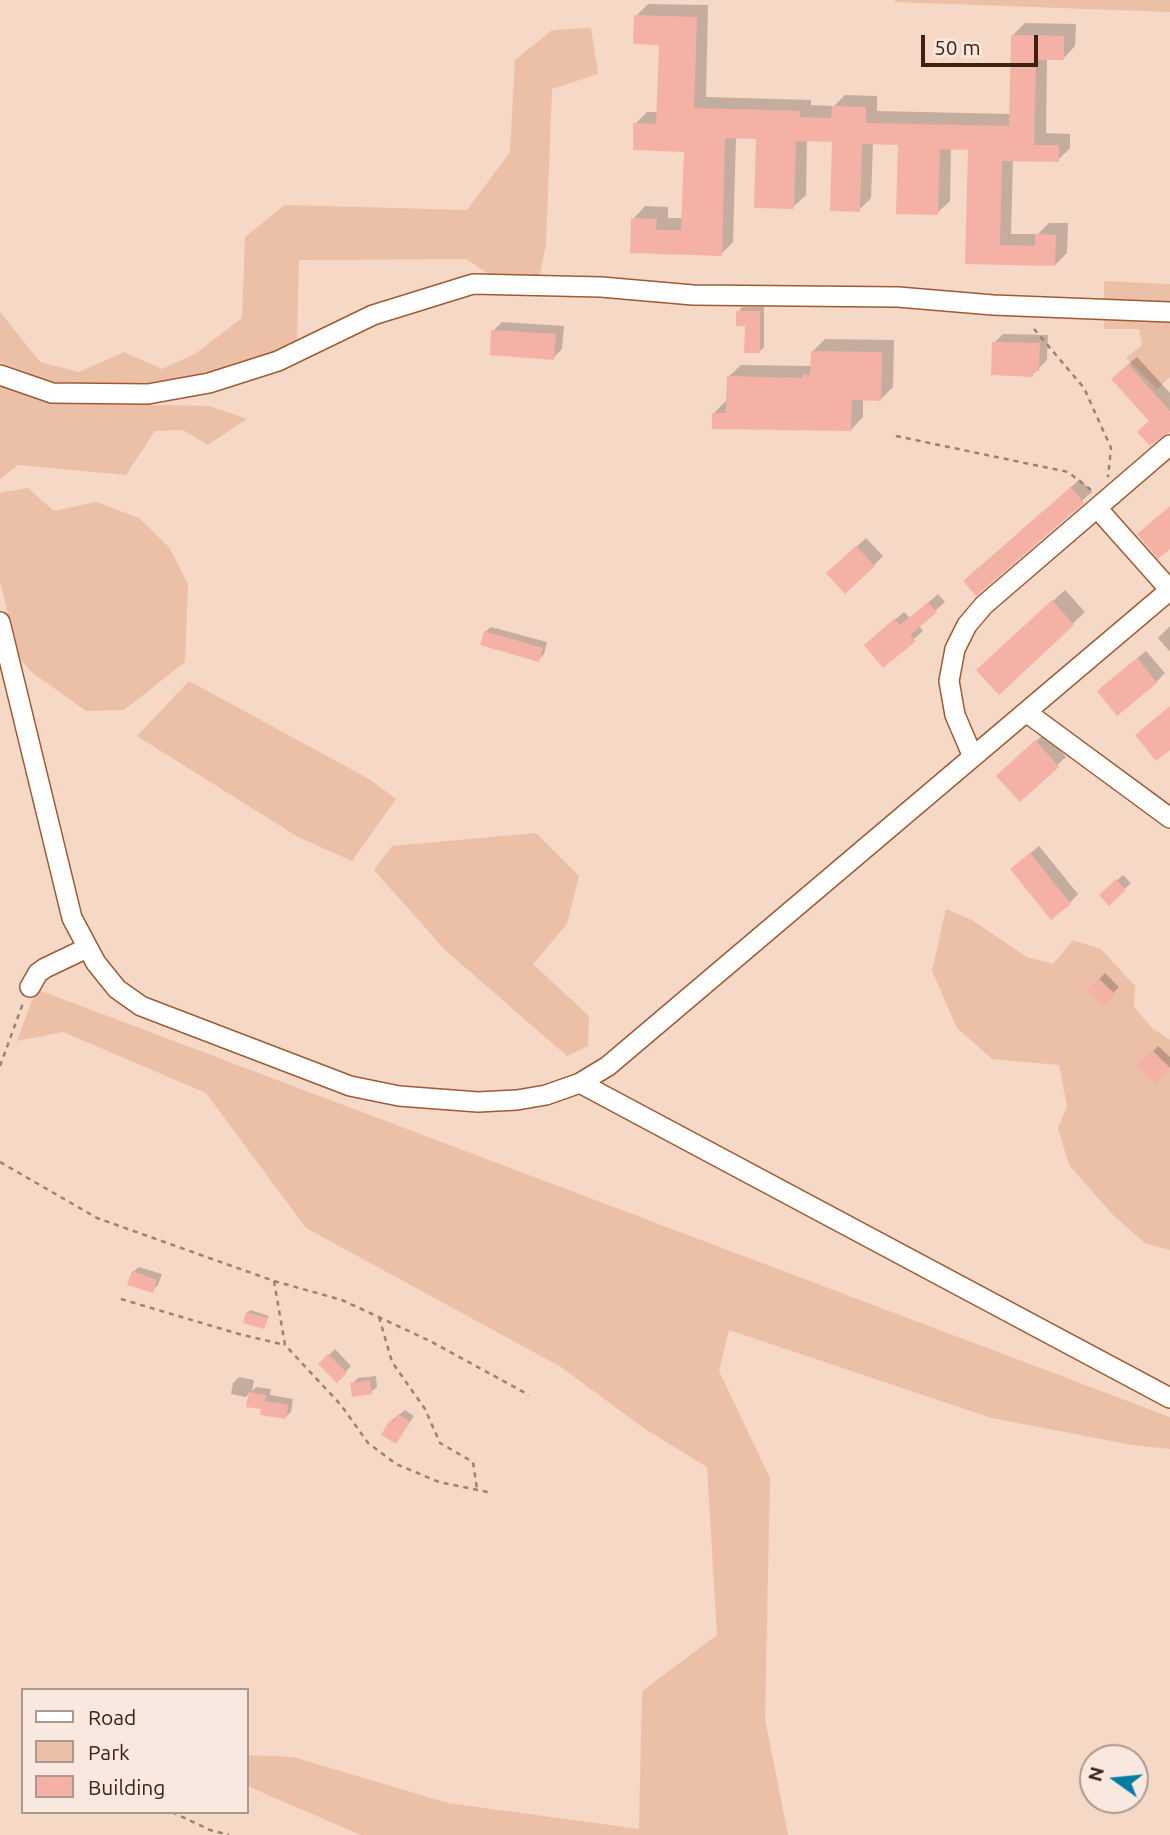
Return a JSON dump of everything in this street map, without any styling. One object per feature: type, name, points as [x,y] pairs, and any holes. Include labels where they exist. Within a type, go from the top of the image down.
[{"type":"street","points":[[0,375],[52,393],[148,394],[209,383],[278,361],[373,315],[473,284],[601,286],[693,295],[898,297],[993,306],[1170,312]]},
{"type":"street","points":[[973,757],[955,715],[949,681],[953,656],[962,632],[984,605],[1170,445]]},
{"type":"street","points":[[0,622],[5,666],[72,918],[87,948],[117,989],[141,1006],[362,1090],[399,1096],[478,1102],[517,1100],[546,1096],[580,1083],[608,1066],[1170,590],[1101,504]]},
{"type":"street","points":[[1026,712],[1170,818]]},
{"type":"street","points":[[30,987],[38,973],[45,968],[87,948]]},
{"type":"street","points":[[580,1083],[1170,1398]]},
{"type":"path","points":[[1034,329],[1084,388],[1111,448],[1101,504]]},
{"type":"path","points":[[896,436],[1068,472],[1101,504]]},
{"type":"path","points":[[0,1066],[30,987]]},
{"type":"path","points":[[0,1162],[97,1218],[274,1281],[342,1300],[430,1341],[529,1395]]},
{"type":"path","points":[[274,1281],[285,1345],[341,1405],[368,1443],[396,1464],[439,1482],[492,1493]]},
{"type":"path","points":[[121,1299],[285,1345]]},
{"type":"path","points":[[379,1317],[393,1362],[425,1409],[440,1443],[473,1462],[477,1490]]},
{"type":"path","points":[[176,1814],[210,1830],[229,1835]]},
{"type":"green space","points":[[1170,0],[1170,12],[895,2]]},
{"type":"green space","points":[[591,28],[598,74],[552,89],[546,244],[539,279],[489,274],[466,259],[299,260],[297,342],[269,364],[149,387],[49,382],[0,362],[0,312],[40,362],[79,372],[124,352],[162,369],[195,354],[242,318],[245,237],[285,205],[467,210],[510,152],[515,60],[552,30]]},
{"type":"green space","points":[[1104,281],[1170,284],[1170,377],[1157,389],[1126,358],[1142,345],[1139,329],[1104,329]]},
{"type":"green space","points":[[0,386],[47,403],[209,406],[247,419],[208,445],[183,430],[155,431],[126,475],[18,465],[0,479]]},
{"type":"green space","points":[[28,488],[54,511],[96,502],[139,518],[169,547],[188,584],[185,662],[124,710],[86,711],[30,671],[18,656],[0,581],[0,493]]},
{"type":"green space","points":[[189,681],[369,779],[396,799],[352,861],[298,837],[137,736]]},
{"type":"green space","points":[[536,833],[579,876],[567,924],[533,964],[589,1016],[588,1046],[567,1056],[445,950],[374,870],[392,846]]},
{"type":"green space","points":[[946,909],[972,920],[1027,957],[1053,964],[1073,940],[1101,949],[1135,986],[1134,1007],[1152,1028],[1170,1040],[1170,1250],[1145,1243],[1114,1216],[1069,1165],[1058,1128],[1067,1106],[1059,1065],[992,1059],[957,1028],[932,971]]},
{"type":"green space","points":[[36,989],[1170,1417],[1170,1449],[1132,1445],[992,1418],[729,1330],[719,1371],[770,1478],[765,1719],[788,1835],[361,1835],[248,1786],[248,1755],[293,1757],[448,1803],[639,1829],[642,1691],[717,1635],[707,1467],[642,1427],[561,1367],[306,1228],[206,1093],[63,1032],[17,1041]]},
{"type":"building","points":[[634,15],[697,17],[694,108],[800,111],[800,117],[831,118],[832,106],[866,107],[866,123],[1009,126],[1011,35],[1064,36],[1064,60],[1036,60],[1034,145],[1059,145],[1059,162],[1002,161],[1000,245],[1035,246],[1035,234],[1056,235],[1055,266],[965,264],[968,150],[940,149],[938,215],[896,214],[898,145],[862,144],[860,212],[830,211],[832,142],[796,141],[794,209],[754,208],[756,139],[725,138],[722,256],[630,253],[631,218],[657,219],[656,230],[681,230],[684,152],[633,150],[633,123],[656,124],[659,45],[633,44]]},
{"type":"building","points":[[736,311],[760,311],[760,353],[744,353],[745,326],[736,326]]},
{"type":"building","points":[[491,330],[556,334],[554,360],[490,355]]},
{"type":"building","points":[[992,342],[1040,343],[1039,371],[1033,371],[1033,377],[991,375]]},
{"type":"building","points":[[811,351],[882,352],[881,401],[852,400],[851,431],[712,429],[712,413],[726,413],[727,376],[802,378],[803,374],[810,375]]},
{"type":"building","points":[[1128,364],[1170,411],[1170,432],[1150,446],[1137,432],[1149,421],[1111,379]]},
{"type":"building","points":[[1071,487],[1084,503],[976,596],[963,581]]},
{"type":"building","points":[[1170,506],[1170,549],[1158,559],[1137,534]]},
{"type":"building","points":[[856,546],[875,566],[845,594],[826,573]]},
{"type":"building","points":[[1052,600],[1074,625],[999,695],[976,670]]},
{"type":"building","points":[[928,602],[937,612],[910,635],[916,641],[883,668],[864,645],[894,619],[900,625]]},
{"type":"building","points":[[484,631],[543,648],[539,662],[480,645]]},
{"type":"building","points":[[1137,658],[1157,683],[1117,716],[1097,691]]},
{"type":"building","points":[[1170,706],[1170,750],[1156,761],[1135,735]]},
{"type":"building","points":[[1035,740],[1059,767],[1020,802],[996,776]]},
{"type":"building","points":[[1030,853],[1071,904],[1051,920],[1010,869]]},
{"type":"building","points":[[1116,879],[1126,890],[1109,906],[1099,895]]},
{"type":"building","points":[[1098,978],[1115,994],[1104,1006],[1087,990]]},
{"type":"building","points":[[1152,1050],[1170,1068],[1156,1084],[1136,1066]]},
{"type":"building","points":[[132,1271],[157,1280],[153,1293],[127,1285]]},
{"type":"building","points":[[246,1312],[268,1318],[264,1329],[243,1323]]},
{"type":"building","points":[[328,1354],[347,1373],[337,1383],[318,1364]]},
{"type":"building","points":[[370,1380],[372,1394],[352,1397],[350,1383]]},
{"type":"building","points":[[249,1392],[266,1395],[265,1401],[288,1405],[286,1419],[260,1415],[261,1409],[246,1407]]},
{"type":"building","points":[[398,1414],[410,1422],[396,1444],[381,1435],[390,1420],[394,1422]]}]
